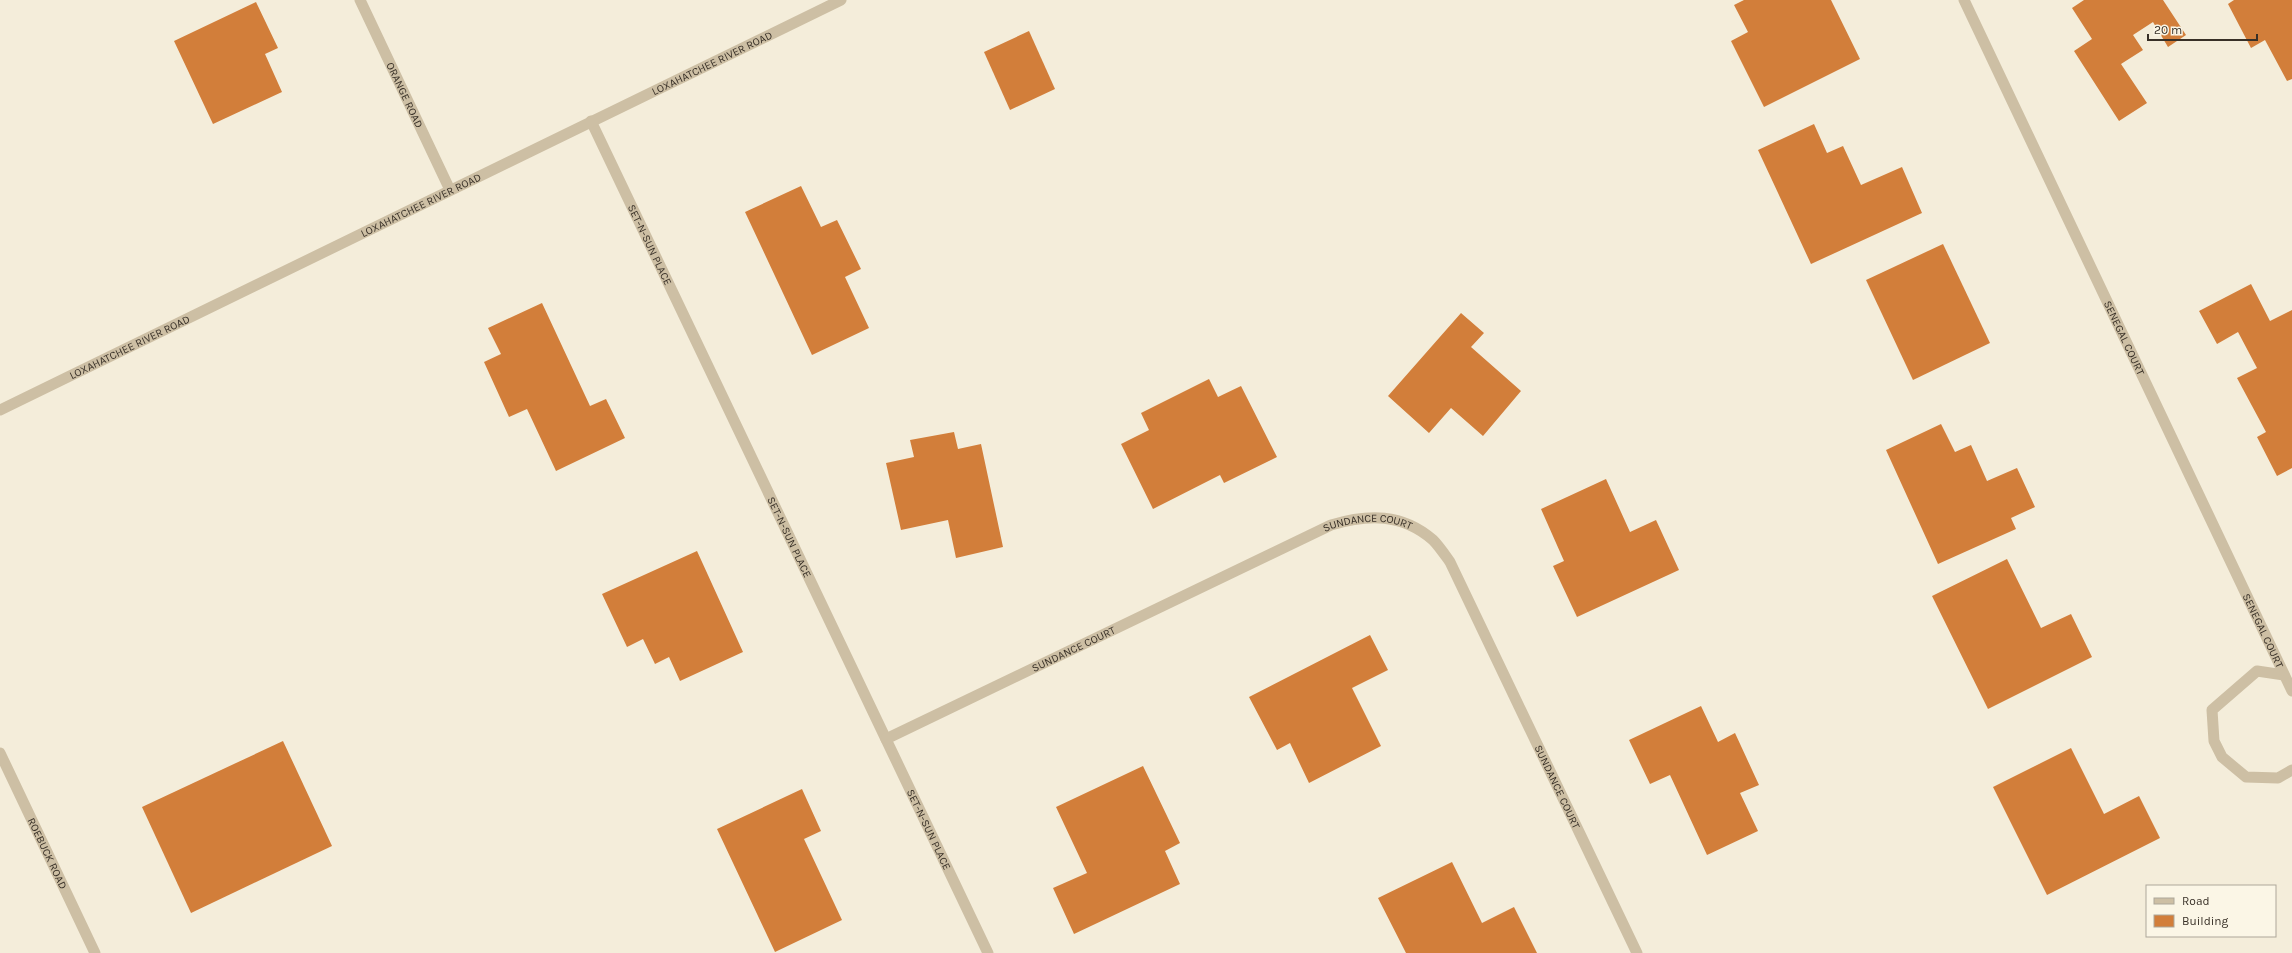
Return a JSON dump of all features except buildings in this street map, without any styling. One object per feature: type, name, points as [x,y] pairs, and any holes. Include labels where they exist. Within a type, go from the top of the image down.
[{"type":"street","name":"ORANGE ROAD","points":[[360,0],[450,190]]},
{"type":"street","name":"LOXAHATCHEE RIVER ROAD","points":[[0,410],[841,0]]},
{"type":"street","name":"SENEGAL COURT","points":[[1964,0],[2292,691]]},
{"type":"street","name":"SET-N-SUN PLACE","points":[[591,121],[988,953]]},
{"type":"street","name":"SUNDANCE COURT","points":[[886,739],[1331,525],[1355,518],[1383,517],[1409,525],[1433,540],[1450,562],[1637,953]]},
{"type":"street","name":"SENEGAL COURT","points":[[2284,675],[2258,671],[2212,710],[2214,741],[2222,757],[2246,777],[2278,778],[2292,770]]},
{"type":"street","name":"ROEBUCK ROAD","points":[[0,753],[96,953]]}]
